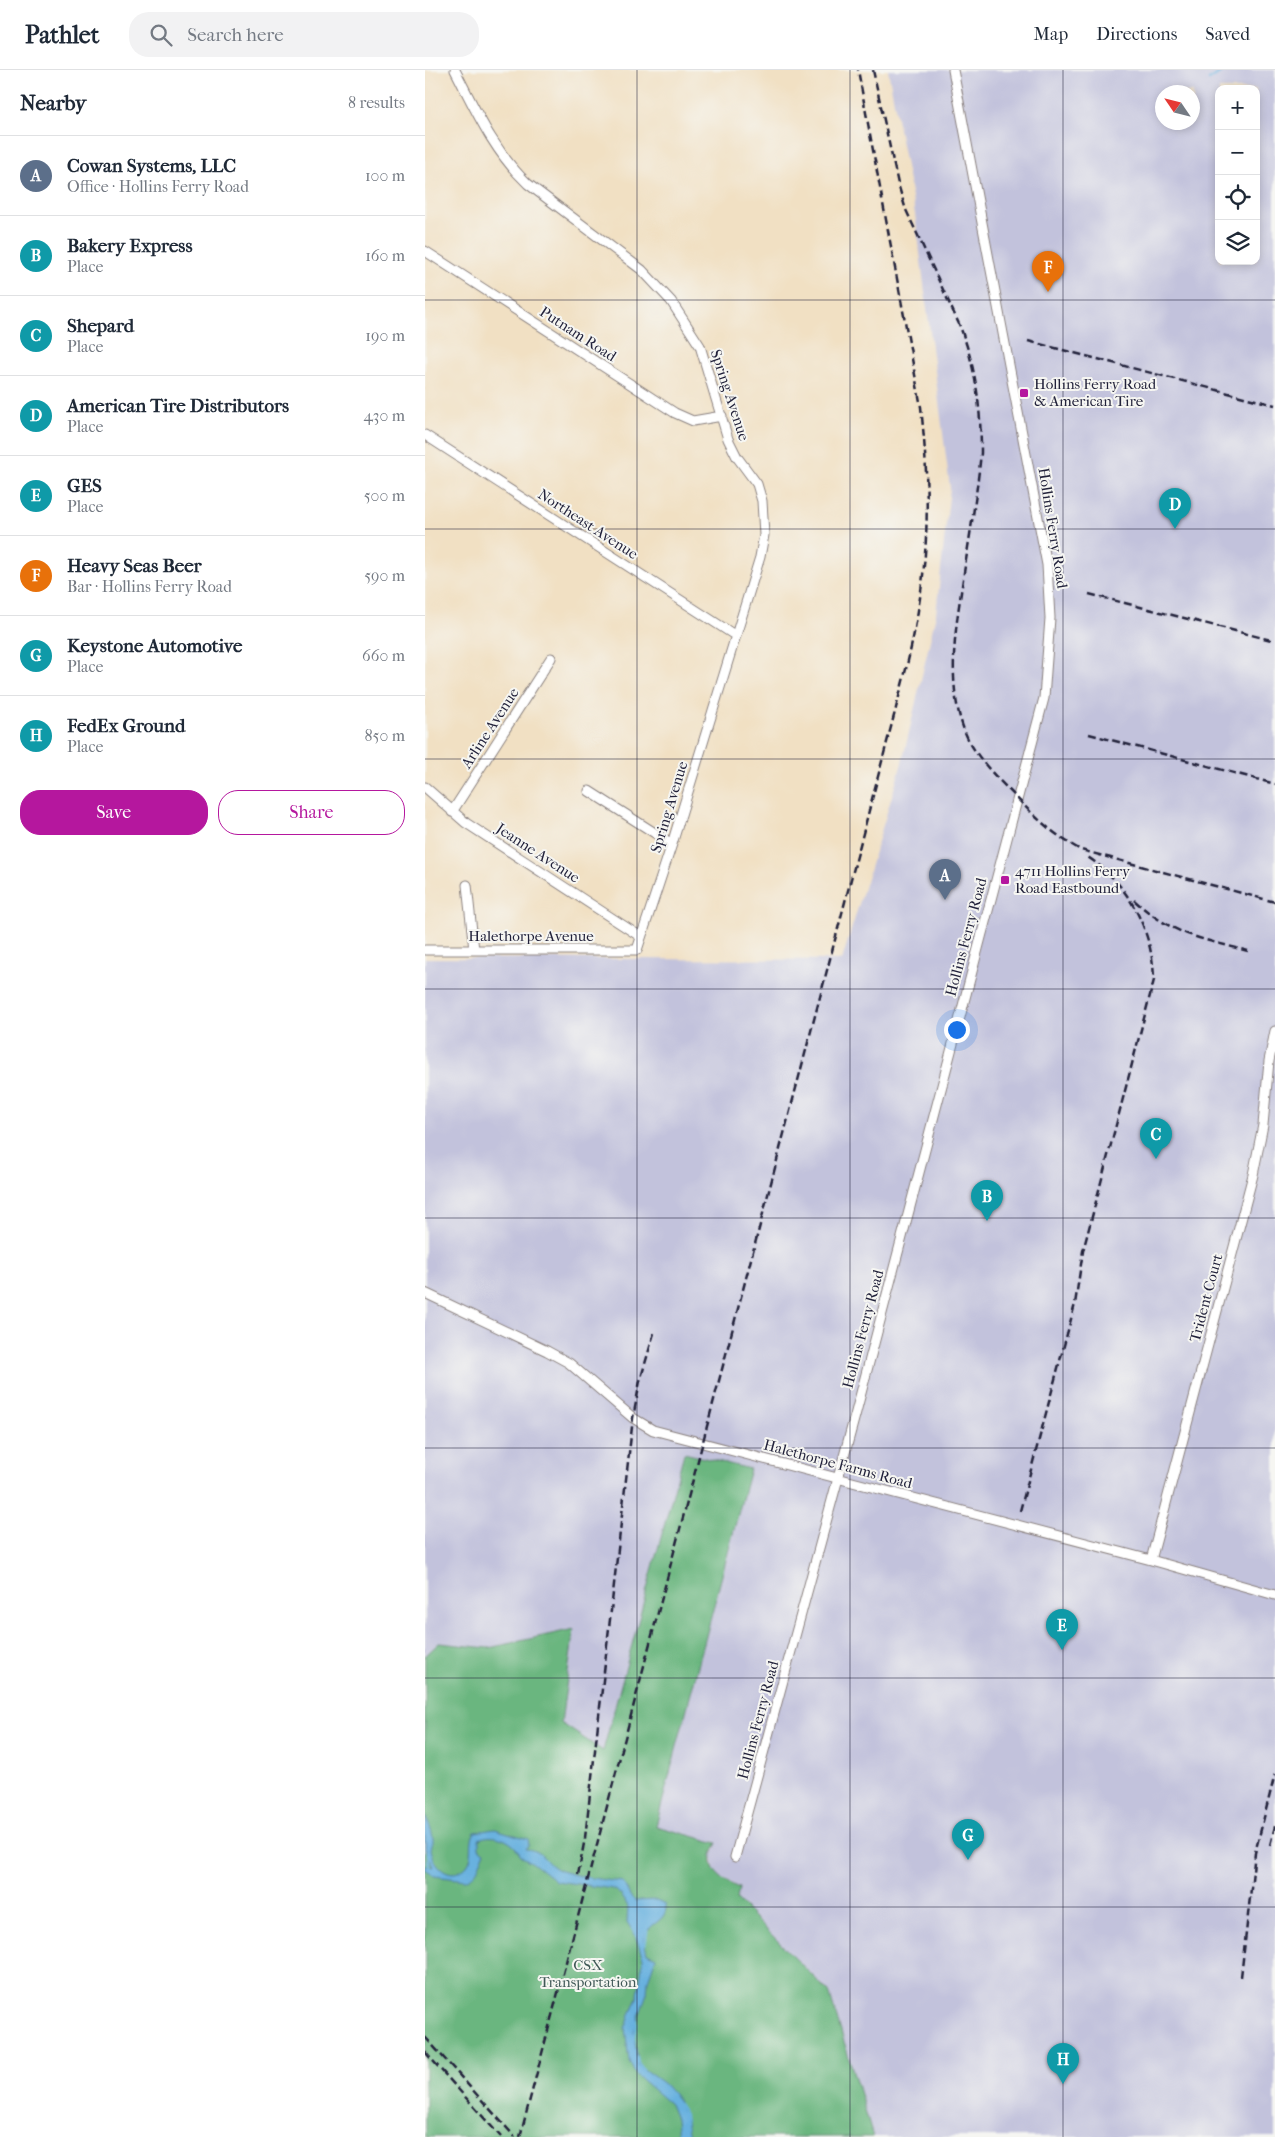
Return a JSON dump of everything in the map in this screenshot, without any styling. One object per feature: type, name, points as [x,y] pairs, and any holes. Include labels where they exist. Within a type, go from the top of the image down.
[{"type":"street","name":"Spring Avenue","points":[[455,70],[490,136],[514,170],[528,184],[641,270],[671,301],[700,346],[728,439],[737,457],[757,484],[762,501],[764,535],[760,557],[672,844],[637,950]]},
{"type":"street","name":"Hollins Ferry Road","points":[[735,1857],[987,910],[1037,731],[1044,698],[1049,658],[1050,594],[1045,549],[953,70]]},
{"type":"street","name":"Putnam Road","points":[[425,251],[675,414],[693,420],[722,416]]},
{"type":"street","name":"Northeast Avenue","points":[[425,435],[736,636]]},
{"type":"street","name":"Arline Avenue","points":[[452,812],[551,658]]},
{"type":"street","name":"Jeanne Avenue","points":[[425,786],[466,823],[641,937]]},
{"type":"street","points":[[589,791],[672,844]]},
{"type":"street","points":[[467,885],[473,950]]},
{"type":"street","name":"Halethorpe Avenue","points":[[425,950],[637,950]]},
{"type":"street","name":"Trident Court","points":[[1151,1560],[1253,1174],[1263,1125],[1267,1080],[1275,1031]]},
{"type":"street","name":"Halethorpe Farms Road","points":[[425,1293],[569,1363],[633,1418],[653,1430],[704,1445],[837,1478],[1275,1594]]},
{"type":"shaded area","points":[[888,70],[1275,70],[1275,2137],[873,2137],[829,1992],[737,1900],[739,1888],[719,1877],[714,1870],[712,1856],[717,1843],[656,1826],[749,1470],[684,1453],[603,1751],[561,1723],[573,1629],[489,1648],[439,1643],[425,1656],[425,958],[842,960],[902,763],[936,614],[950,488],[915,214]]},
{"type":"green space","name":"CSX Transportation","points":[[684,1453],[750,1469],[656,1826],[717,1843],[712,1859],[715,1871],[725,1881],[739,1888],[737,1900],[829,1992],[873,2137],[425,2137],[425,1656],[439,1643],[489,1648],[574,1629],[561,1723],[603,1751]]},
{"type":"water","points":[[425,1816],[433,1836],[431,1850],[434,1859],[441,1868],[451,1873],[456,1873],[467,1866],[471,1858],[472,1840],[475,1832],[495,1829],[528,1839],[529,1845],[526,1849],[538,1852],[551,1865],[561,1871],[623,1882],[630,1896],[635,1901],[656,1900],[666,1904],[662,1917],[649,1929],[646,1935],[647,1953],[656,1957],[648,1980],[647,1993],[634,2031],[638,2065],[664,2084],[678,2100],[686,2121],[689,2137],[678,2137],[676,2119],[670,2104],[635,2074],[629,2061],[625,2028],[638,1995],[643,1958],[635,1935],[627,1922],[628,1907],[621,1895],[613,1889],[556,1881],[521,1856],[509,1842],[497,1837],[479,1839],[479,1848],[485,1852],[477,1870],[471,1877],[465,1880],[434,1876],[425,1867],[426,1865],[434,1867],[425,1848]]},
{"type":"waterway","points":[[1209,80],[1224,70]]},
{"type":"waterway","points":[[428,1850],[429,1866],[432,1868]]},
{"type":"waterway","points":[[645,1945],[647,1931]]},
{"type":"waterway","points":[[634,2044],[637,2020]]},
{"type":"waterway","points":[[637,2057],[638,2063],[643,2069]]},
{"type":"waterway","points":[[679,2104],[683,2110],[687,2137]]},
{"type":"railway","points":[[520,2137],[899,695],[917,617],[923,579],[927,506],[921,407],[858,70]]},
{"type":"railway","points":[[873,70],[898,184],[906,210],[959,324],[970,356],[976,387],[981,453],[954,654],[956,698],[960,719],[968,739],[977,754],[1027,809],[1052,831],[1081,850],[1275,902]]},
{"type":"railway","points":[[1028,341],[1275,405]]},
{"type":"railway","points":[[1089,594],[1275,641]]},
{"type":"railway","points":[[1089,734],[1275,784]]},
{"type":"railway","points":[[1020,1511],[1075,1304],[1083,1251],[1154,980],[1149,944],[1135,909],[1114,879],[1086,856]]},
{"type":"railway","points":[[1134,900],[1161,921],[1187,934],[1248,951]]},
{"type":"railway","points":[[578,1875],[585,1838],[633,1418],[640,1381],[654,1333]]},
{"type":"railway","points":[[1241,1977],[1255,1853],[1275,1774]]},
{"type":"railway","points":[[1270,1845],[1275,1826]]},
{"type":"railway","points":[[425,2037],[515,2137]]},
{"type":"railway","points":[[425,2052],[501,2137]]},
{"type":"place","name":"Heavy Seas Beer","points":[[1048,292]]},
{"type":"place","name":"Hollins Ferry Road & American Tire","points":[[1024,393]]},
{"type":"place","name":"American Tire Distributors","points":[[1175,529]]},
{"type":"place","name":"4711 Hollins Ferry Road Eastbound","points":[[1005,880]]},
{"type":"place","name":"Cowan Systems, LLC","points":[[945,900]]},
{"type":"place","name":"Shepard","points":[[1156,1159]]},
{"type":"place","name":"Bakery Express","points":[[987,1221]]},
{"type":"place","name":"GES","points":[[1062,1650]]},
{"type":"place","name":"Keystone Automotive","points":[[968,1860]]},
{"type":"place","name":"FedEx Ground","points":[[1063,2084]]}]
